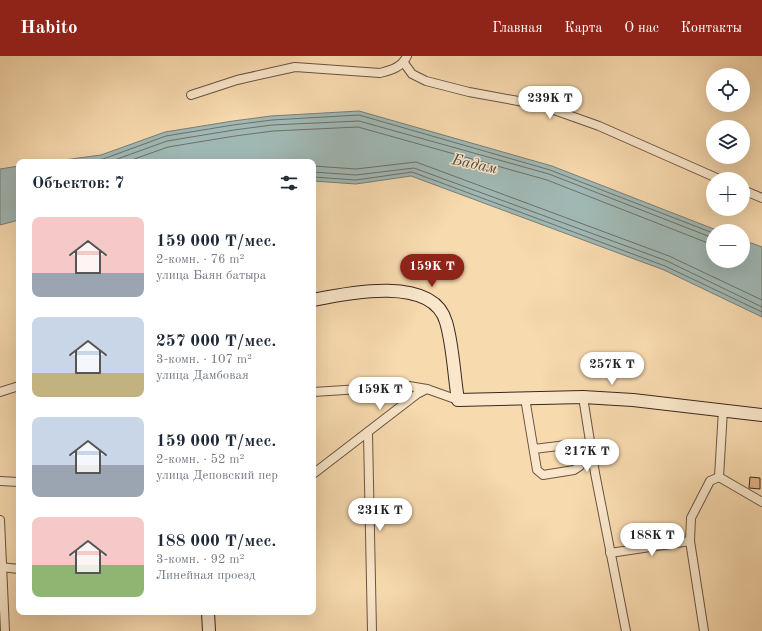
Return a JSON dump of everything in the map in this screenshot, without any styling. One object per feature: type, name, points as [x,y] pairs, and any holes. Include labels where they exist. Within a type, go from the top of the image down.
[{"type":"street","points":[[191,95],[237,80],[295,67],[380,73],[391,70],[405,59],[412,74],[426,81],[469,92],[540,105],[599,126],[706,173]]},
{"type":"street","points":[[750,193],[762,198]]},
{"type":"street","points":[[316,299],[351,292],[387,290],[423,297],[437,304],[446,321],[458,400]]},
{"type":"street","points":[[316,392],[409,386],[426,389],[458,400],[583,397],[633,400],[762,415]]},
{"type":"street","points":[[0,392],[16,387]]},
{"type":"street","points":[[316,472],[368,434],[417,394],[426,389]]},
{"type":"street","points":[[583,397],[610,553],[626,631]]},
{"type":"street","points":[[525,398],[537,470],[542,474],[574,470],[580,466],[579,454],[574,444],[534,449]]},
{"type":"street","points":[[719,477],[723,410]]},
{"type":"street","points":[[368,434],[372,631]]},
{"type":"street","points":[[719,477],[762,502]]},
{"type":"street","points":[[704,631],[690,541],[691,518],[696,504],[710,481],[719,477]]},
{"type":"street","points":[[0,481],[16,482]]},
{"type":"street","points":[[0,520],[5,631]]},
{"type":"street","points":[[610,553],[690,541]]},
{"type":"street","points":[[1,568],[16,569]]},
{"type":"street","points":[[208,615],[209,631]]},
{"type":"water","name":"Бадам","points":[[359,111],[552,166],[706,226],[706,268],[750,268],[750,243],[762,247],[762,317],[664,270],[411,176],[356,184],[316,181],[316,159],[71,159],[101,155],[165,132],[271,116]]},
{"type":"water","points":[[16,166],[16,221],[0,225],[0,169]]},
{"type":"building","points":[[750,477],[760,478],[760,489],[749,488]]}]
